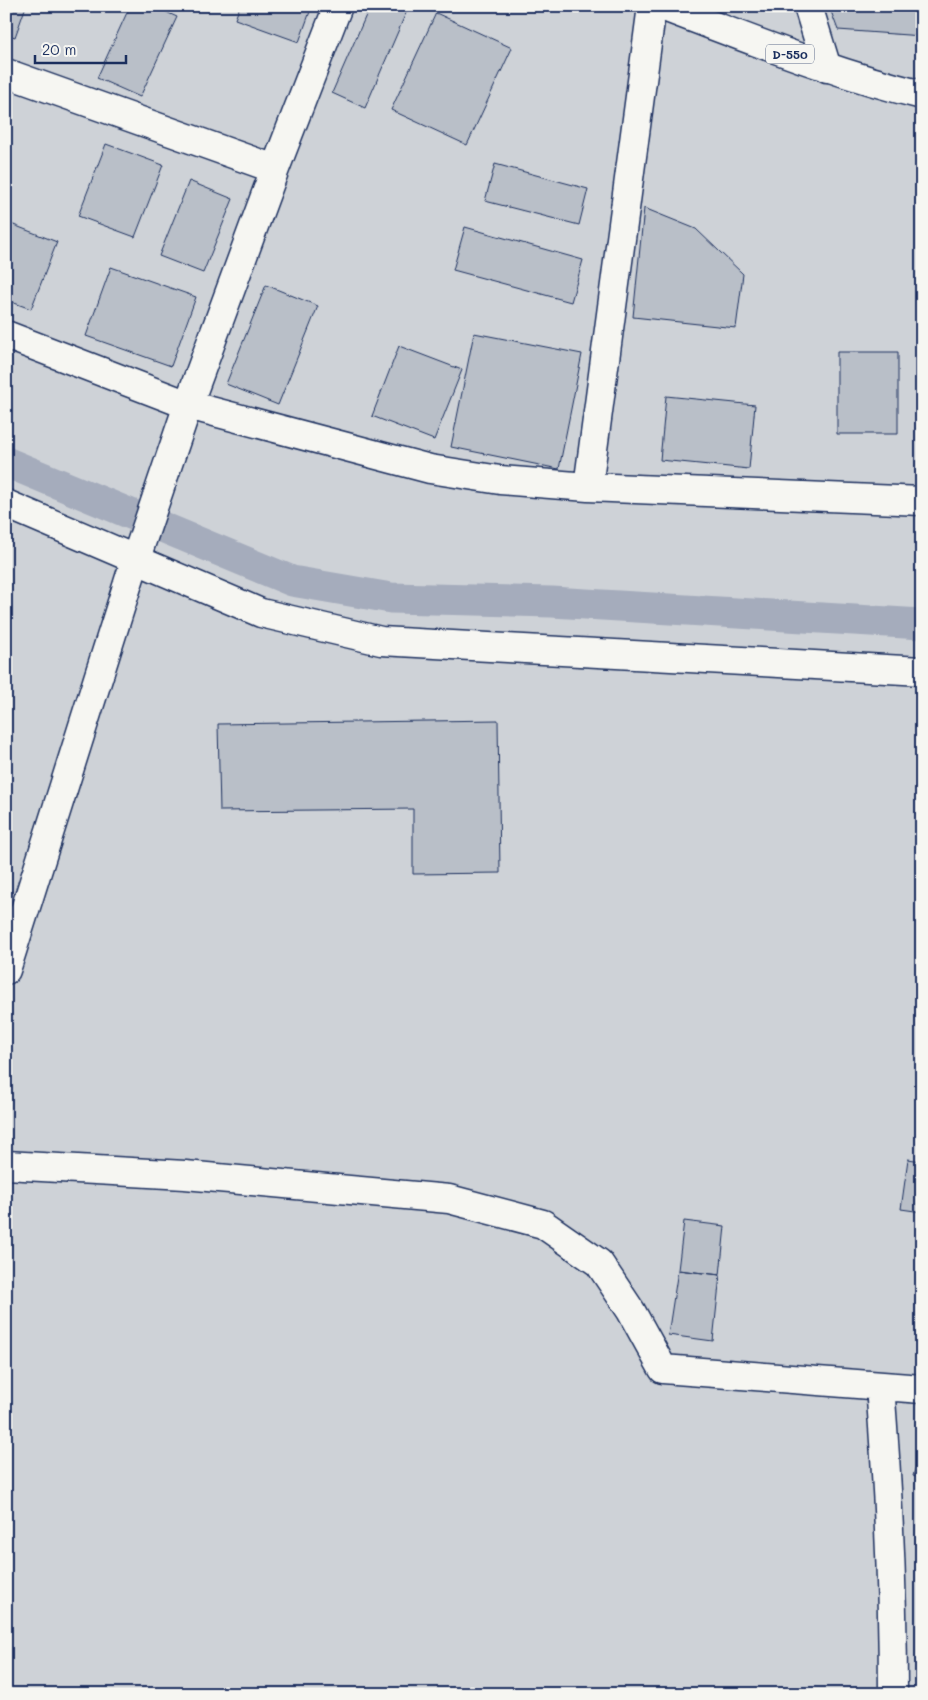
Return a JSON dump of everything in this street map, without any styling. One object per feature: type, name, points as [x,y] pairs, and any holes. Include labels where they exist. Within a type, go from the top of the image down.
[{"type":"street","points":[[6,970],[135,560],[161,490],[188,405],[275,169],[338,6]]},
{"type":"street","points":[[588,486],[652,6]]},
{"type":"street","name":"D-550","points":[[661,6],[827,68],[922,95]]},
{"type":"street","points":[[808,6],[827,68]]},
{"type":"street","points":[[6,73],[275,169]]},
{"type":"street","points":[[6,335],[188,405],[430,470],[500,480],[588,486],[922,501]]},
{"type":"street","points":[[6,504],[261,613],[381,641],[922,671]]},
{"type":"street","points":[[6,1165],[185,1175],[449,1199],[543,1224],[599,1263],[631,1311],[663,1370],[922,1389]]},
{"type":"street","points":[[880,1386],[886,1460],[894,1694]]},
{"type":"shaded area","points":[[6,6],[922,6],[922,1694],[6,1694]]},
{"type":"building","points":[[6,6],[26,6],[15,37],[6,34]]},
{"type":"building","points":[[130,6],[153,6],[177,17],[140,97],[97,78]]},
{"type":"building","points":[[240,6],[312,6],[299,42],[235,19]]},
{"type":"building","points":[[370,6],[409,6],[365,108],[332,93]]},
{"type":"building","points":[[829,6],[922,6],[922,36],[838,30]]},
{"type":"building","points":[[436,13],[512,48],[467,145],[391,110]]},
{"type":"building","points":[[106,144],[163,165],[135,237],[78,216]]},
{"type":"building","points":[[495,164],[588,189],[579,225],[485,201]]},
{"type":"building","points":[[189,181],[233,199],[203,273],[159,256]]},
{"type":"building","points":[[644,208],[696,229],[743,274],[736,328],[633,317]]},
{"type":"building","points":[[6,222],[57,242],[31,309],[6,300]]},
{"type":"building","points":[[465,227],[583,260],[571,302],[453,270]]},
{"type":"building","points":[[111,267],[196,297],[171,366],[86,336]]},
{"type":"building","points":[[266,285],[318,306],[278,405],[226,384]]},
{"type":"building","points":[[474,333],[582,354],[559,469],[451,447]]},
{"type":"building","points":[[399,346],[462,370],[434,440],[372,416]]},
{"type":"building","points":[[837,352],[898,352],[898,434],[837,434]]},
{"type":"building","points":[[666,396],[755,405],[749,469],[660,460]]},
{"type":"building","points":[[498,720],[500,873],[413,874],[413,809],[220,811],[218,724]]},
{"type":"building","points":[[908,1159],[922,1161],[922,1212],[901,1209]]},
{"type":"building","points":[[684,1221],[725,1226],[720,1275],[678,1270]]},
{"type":"building","points":[[678,1270],[720,1275],[713,1341],[668,1335]]},
{"type":"building","points":[[922,1446],[922,1479],[913,1476]]},
{"type":"waterway","points":[[6,462],[292,581],[391,598],[552,602],[922,624]]}]
